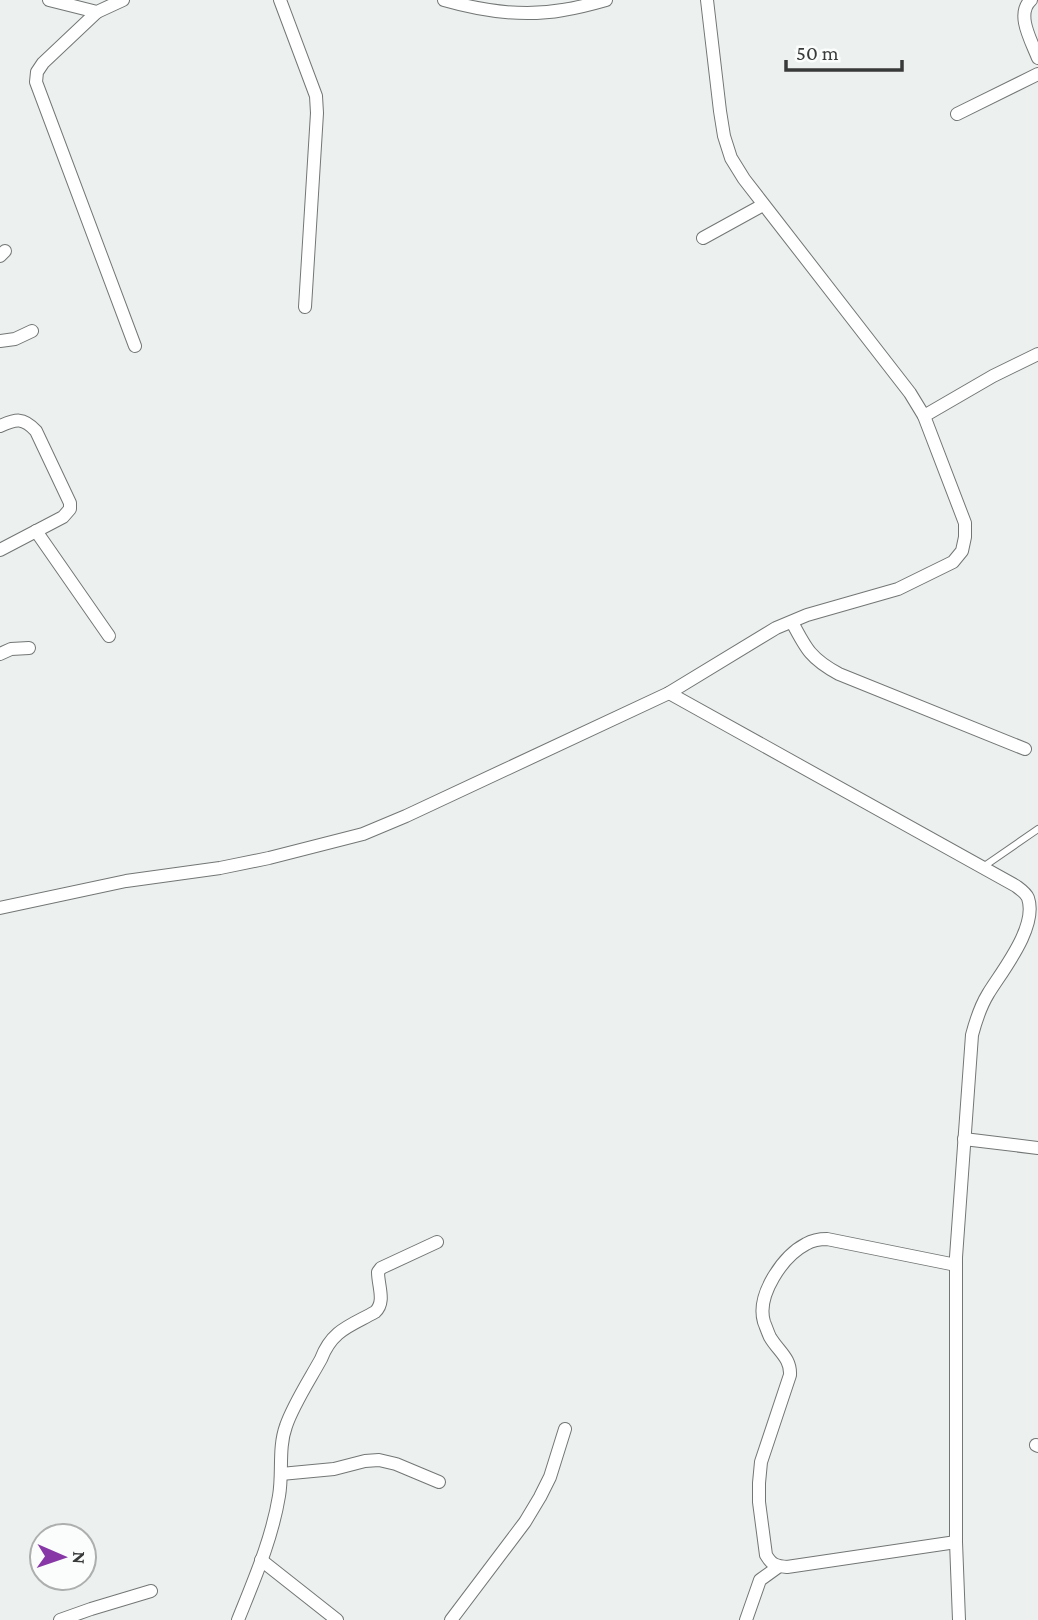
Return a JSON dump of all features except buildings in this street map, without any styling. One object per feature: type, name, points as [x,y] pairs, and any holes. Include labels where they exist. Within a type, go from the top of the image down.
[{"type":"street","points":[[49,0],[105,6]]},
{"type":"street","points":[[123,0],[105,6],[43,63],[37,72],[36,82],[135,346]]},
{"type":"street","points":[[280,0],[316,96],[306,307]]},
{"type":"street","points":[[444,0],[489,10],[531,13],[560,5],[606,0]]},
{"type":"street","points":[[0,908],[126,881],[257,861],[363,834],[406,817],[669,693],[776,628],[807,615],[898,589],[953,562],[962,551],[965,523],[924,416],[910,393],[744,179],[731,158],[720,111],[707,0]]},
{"type":"street","points":[[1031,0],[1026,4],[1024,19],[1038,58]]},
{"type":"street","points":[[957,114],[1038,74]]},
{"type":"street","points":[[702,238],[764,205]]},
{"type":"street","points":[[0,341],[15,339],[32,331]]},
{"type":"street","points":[[924,416],[993,376],[1037,355]]},
{"type":"street","points":[[0,426],[20,420],[29,423],[36,431],[70,503],[68,514],[0,550]]},
{"type":"street","points":[[36,531],[109,636]]},
{"type":"street","points":[[792,622],[812,657],[826,667],[1025,749]]},
{"type":"street","points":[[0,654],[11,649],[29,648]]},
{"type":"street","points":[[669,693],[1016,886],[1035,909],[1031,928],[1022,946],[987,995],[978,1013],[972,1035],[956,1265],[956,1542],[959,1620]]},
{"type":"street","points":[[964,1139],[1038,1148]]},
{"type":"street","points":[[956,1265],[827,1239],[816,1239],[787,1258],[775,1274],[765,1298],[763,1318],[771,1338],[788,1361],[790,1375],[761,1462],[758,1483],[766,1555],[771,1563],[778,1567],[956,1542]]},
{"type":"street","points":[[238,1620],[275,1515],[281,1474],[282,1437],[287,1422],[331,1339],[339,1331],[380,1308],[378,1272],[381,1268],[437,1242]]},
{"type":"street","points":[[451,1620],[526,1522],[550,1477],[565,1429]]},
{"type":"street","points":[[281,1474],[379,1461],[396,1464],[439,1482]]},
{"type":"street","points":[[261,1560],[337,1620]]},
{"type":"street","points":[[746,1620],[760,1580],[778,1567]]},
{"type":"street","points":[[60,1620],[151,1591]]},
{"type":"lane","points":[[983,867],[1038,829]]}]
